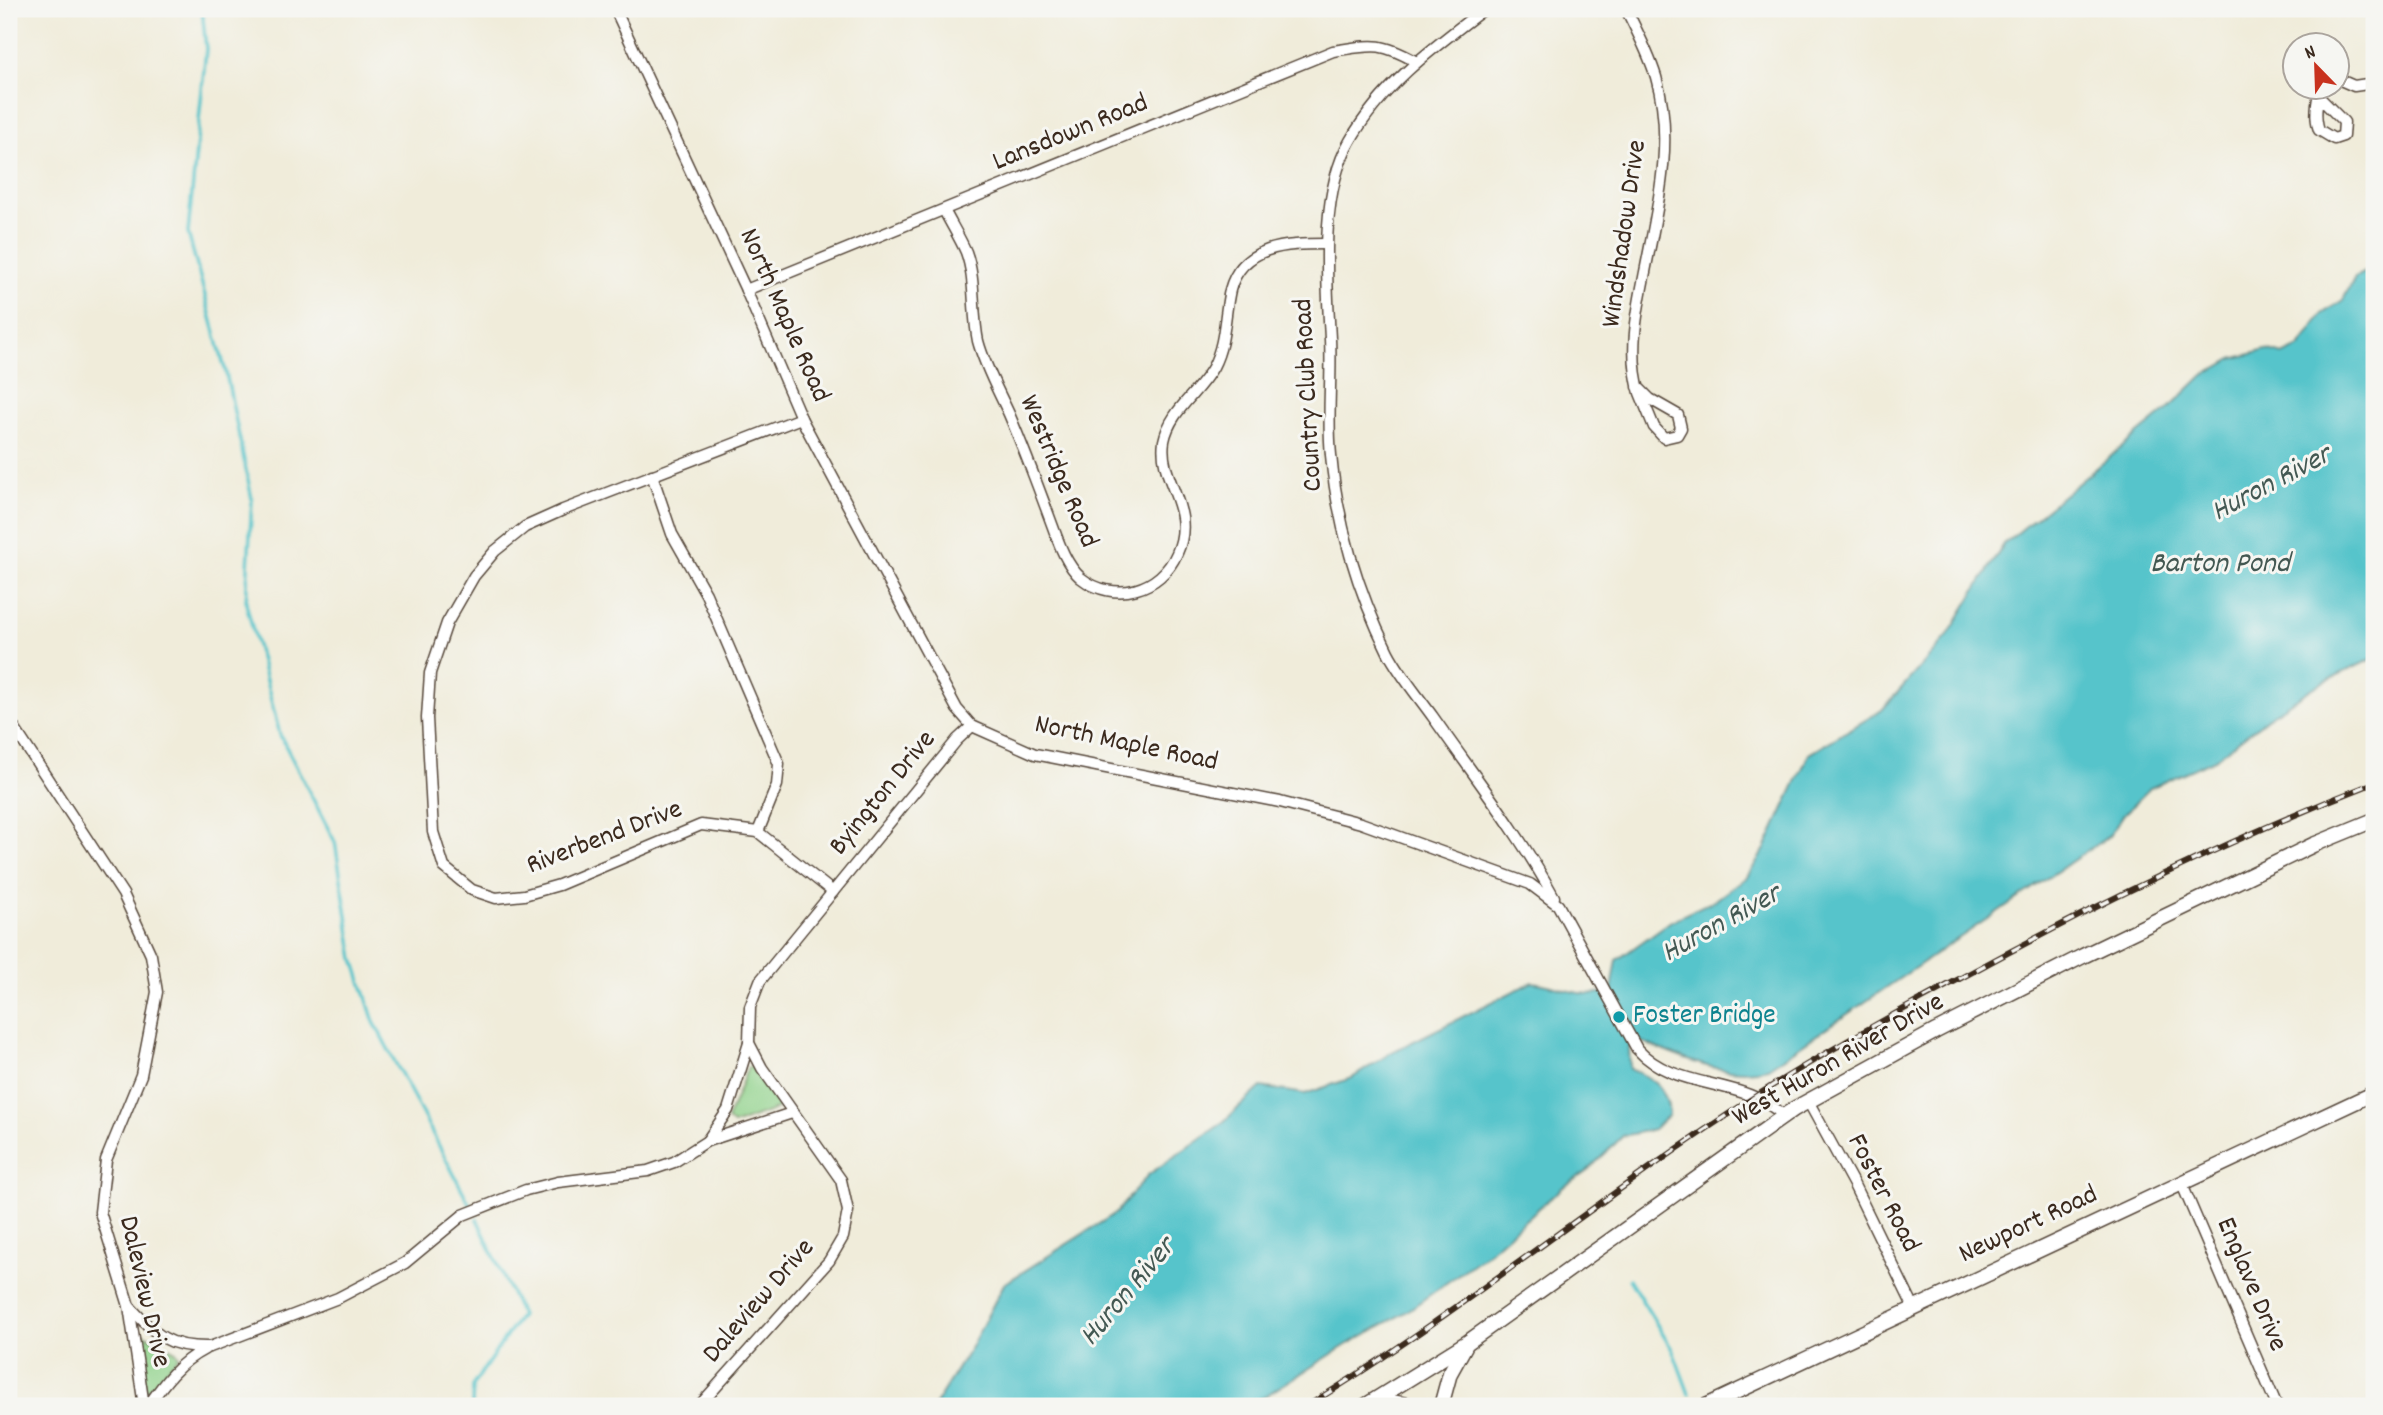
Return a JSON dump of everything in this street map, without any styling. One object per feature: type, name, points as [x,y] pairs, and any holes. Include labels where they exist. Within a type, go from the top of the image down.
[{"type":"street","name":"North Maple Road","points":[[615,9],[746,290],[801,418],[957,709],[972,726],[1035,754],[1280,802],[1360,823],[1530,884],[1558,905],[1637,1049],[1661,1070],[1739,1090],[1770,1105],[1784,1116]]},
{"type":"street","name":"Country Club Road","points":[[1484,9],[1415,61],[1380,100],[1348,143],[1337,176],[1325,244],[1331,352],[1330,454],[1343,528],[1362,593],[1389,654],[1511,824],[1558,905]]},
{"type":"street","name":"Windshadow Drive","points":[[1626,9],[1656,78],[1663,117],[1663,171],[1638,309],[1633,355],[1638,387],[1659,435],[1670,438],[1677,435],[1681,428],[1678,415],[1650,398],[1638,387]]},
{"type":"street","name":"Lansdown Road","points":[[746,290],[1333,51],[1369,46],[1390,47],[1415,61]]},
{"type":"street","points":[[2352,85],[2374,82]]},
{"type":"street","name":"Westridge Road","points":[[944,210],[966,254],[978,341],[992,382],[1031,464],[1060,548],[1079,577],[1096,587],[1120,591],[1136,591],[1157,581],[1176,556],[1183,537],[1184,519],[1167,466],[1164,443],[1170,423],[1212,369],[1230,290],[1238,271],[1249,258],[1271,248],[1325,244]]},
{"type":"street","name":"Riverbend Drive","points":[[758,832],[701,825],[559,885],[524,895],[496,898],[471,890],[444,867],[433,832],[427,718],[430,673],[447,623],[474,576],[495,551],[525,527],[801,418]]},
{"type":"street","points":[[652,475],[672,534],[712,607],[779,764],[777,785],[758,832],[833,892]]},
{"type":"street","name":"Daleview Drive","points":[[9,720],[118,885],[151,955],[157,992],[141,1075],[113,1137],[101,1188],[100,1212],[104,1235],[129,1306],[146,1406]]},
{"type":"street","name":"Byington Drive","points":[[707,1140],[728,1110],[749,1044],[750,1007],[760,981],[957,740],[972,726]]},
{"type":"street","name":"West Huron River Drive","points":[[1367,1406],[1468,1342],[1808,1101],[1936,1031],[2083,956],[2313,845],[2374,820]]},
{"type":"street","name":"Daleview Drive","points":[[699,1406],[829,1261],[843,1237],[848,1211],[841,1180],[792,1113],[749,1044]]},
{"type":"street","name":"Newport Road","points":[[1706,1406],[2374,1093]]},
{"type":"street","name":"Foster Road","points":[[1808,1101],[1854,1185],[1914,1308]]},
{"type":"street","points":[[146,1406],[170,1375],[190,1357],[338,1298],[369,1282],[405,1263],[463,1215],[526,1190],[558,1182],[648,1171],[674,1162],[707,1140],[792,1113]]},
{"type":"street","name":"Englave Drive","points":[[2181,1182],[2277,1406]]},
{"type":"street","points":[[129,1306],[169,1342],[188,1347],[210,1347]]},
{"type":"street","points":[[1441,1406],[1450,1373],[1468,1342]]},
{"type":"street","points":[[1367,1406],[1391,1402],[1413,1406]]},
{"type":"green space","points":[[748,1067],[753,1067],[779,1108],[733,1125],[727,1120]]},
{"type":"green space","points":[[142,1333],[176,1351],[179,1356],[146,1393],[139,1336]]},
{"type":"water","name":"Barton Pond","points":[[2374,267],[2374,658],[2321,683],[2271,715],[2215,759],[2150,788],[2124,814],[2109,836],[1768,1068],[1751,1071],[1718,1069],[1640,1041],[1629,1047],[1630,1069],[1658,1085],[1666,1097],[1669,1115],[1654,1129],[1623,1136],[1586,1172],[1562,1188],[1485,1255],[1406,1312],[1348,1344],[1249,1406],[934,1406],[971,1347],[1004,1284],[1116,1213],[1148,1175],[1221,1124],[1261,1087],[1305,1094],[1352,1078],[1392,1052],[1532,982],[1592,994],[1612,989],[1617,960],[1671,921],[1717,899],[1747,877],[1765,849],[1809,754],[1882,710],[1947,637],[2004,544],[2166,411],[2201,377],[2232,359],[2266,350],[2283,355],[2300,347],[2322,314],[2343,300],[2355,277]]},
{"type":"waterway","points":[[202,9],[206,49],[188,233],[226,373],[252,499],[246,603],[280,735],[335,842],[354,959],[374,1022],[469,1203]]},
{"type":"waterway","points":[[472,1406],[473,1385],[521,1315],[477,1219]]},
{"type":"waterway","points":[[1629,1279],[1673,1351],[1689,1394]]},
{"type":"railway","points":[[1307,1406],[1420,1332],[1641,1174],[1834,1048],[2121,895],[2221,847],[2374,783]]},
{"type":"place","name":"Foster Bridge","points":[[1619,1017]]},
{"type":"water label","name":"Huron River","points":[[2272,485]]},
{"type":"water label","name":"Huron River","points":[[1722,925]]},
{"type":"water label","name":"Huron River","points":[[1129,1293]]}]
